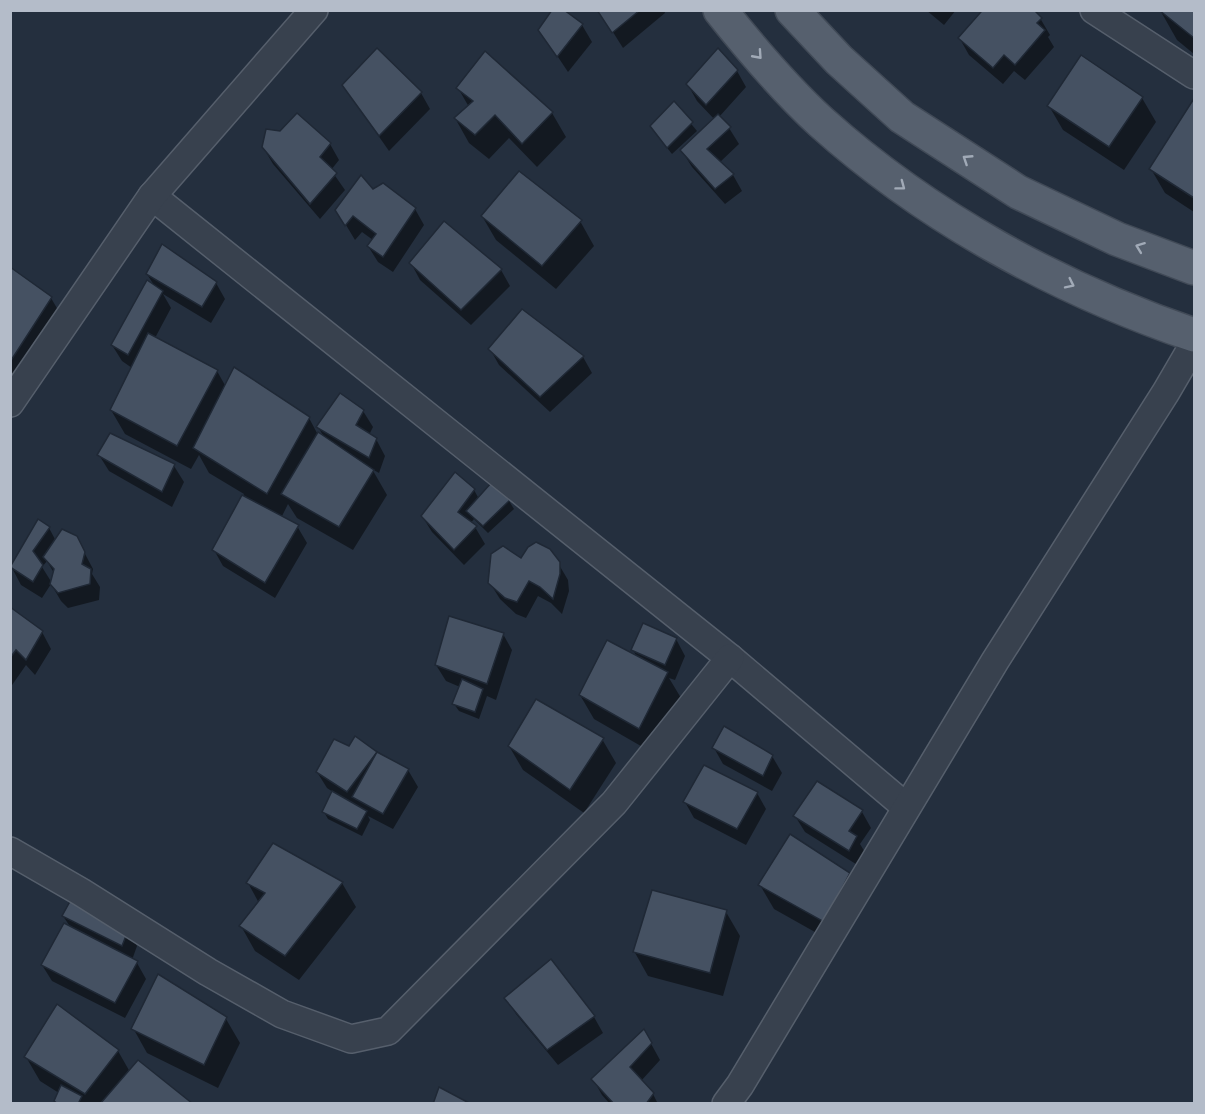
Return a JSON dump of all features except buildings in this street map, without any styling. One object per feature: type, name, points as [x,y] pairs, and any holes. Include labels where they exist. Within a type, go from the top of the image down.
[{"type":"main road","points":[[720,10],[795,96],[822,122],[903,188],[1013,257],[1140,317],[1194,335]]},
{"type":"main road","points":[[792,10],[839,60],[902,117],[1008,186],[1117,239],[1194,268]]},
{"type":"street","points":[[10,403],[152,196],[315,10]]},
{"type":"street","points":[[1094,10],[1194,75]]},
{"type":"street","points":[[152,196],[730,658],[906,807]]},
{"type":"street","points":[[726,1104],[995,661],[1166,392],[1194,344]]},
{"type":"street","points":[[10,851],[81,892],[208,972],[282,1014],[351,1039],[388,1031],[614,803],[730,658]]}]
